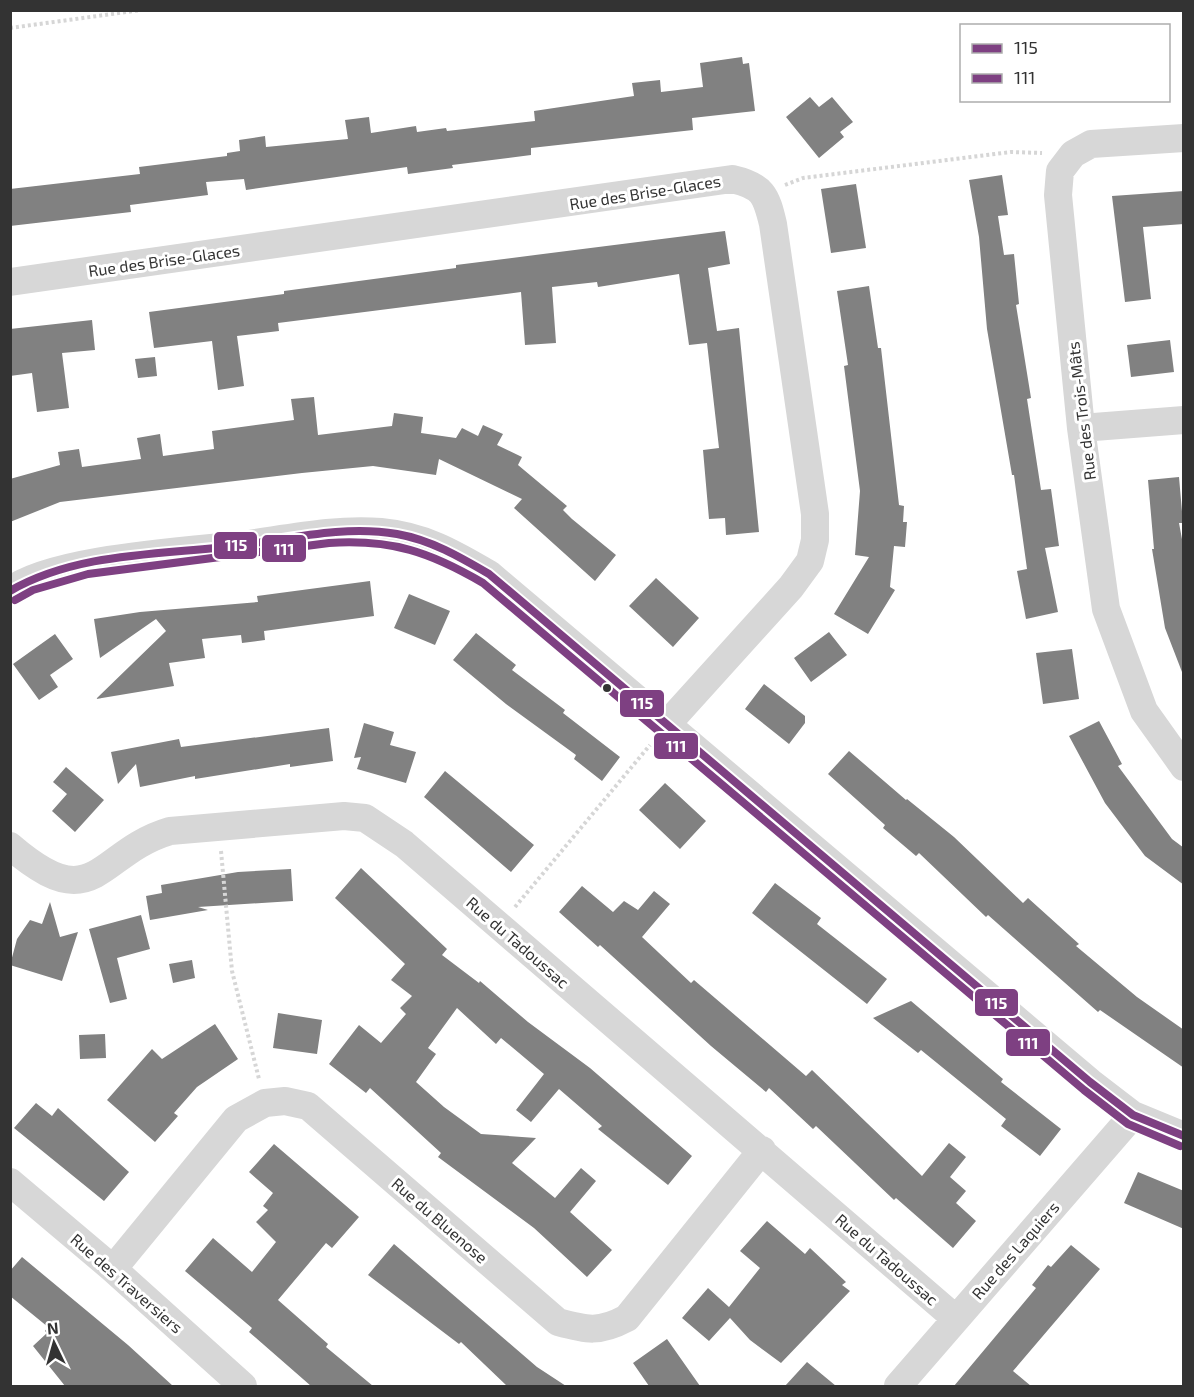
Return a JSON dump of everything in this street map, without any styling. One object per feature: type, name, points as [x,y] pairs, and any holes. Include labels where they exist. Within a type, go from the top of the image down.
[{"type":"street","points":[[1073,154],[1091,144],[1184,138]]},
{"type":"street","name":"Rue des Trois-Mâts","points":[[1073,154],[1060,171],[1058,195],[1081,428],[1106,609],[1144,711],[1184,767]]},
{"type":"street","name":"Rue des Brise-Glaces","points":[[10,282],[732,179],[754,184],[767,199]]},
{"type":"street","points":[[668,723],[791,587],[810,561],[814,540],[814,514],[767,199]]},
{"type":"street","points":[[1081,428],[1184,420]]},
{"type":"street","points":[[10,591],[17,585],[43,575],[96,562],[338,533],[380,532],[426,540],[489,574],[668,723],[1089,1082],[1133,1115],[1184,1136]]},
{"type":"street","name":"Rue du Tadoussac","points":[[10,846],[37,869],[57,877],[77,880],[99,874],[154,836],[219,825],[344,816],[365,818],[404,844],[500,925],[955,1318]]},
{"type":"street","name":"Rue du Bluenose","points":[[113,1269],[236,1119],[265,1103],[285,1101],[308,1106],[558,1322],[585,1330],[608,1329],[627,1318],[762,1150]]},
{"type":"street","name":"Rue des Laquiers","points":[[898,1386],[1133,1115]]},
{"type":"street","name":"Rue des Traversiers","points":[[10,1182],[113,1269],[243,1386]]},
{"type":"path","points":[[10,28],[141,10]]},
{"type":"path","points":[[767,199],[773,189],[803,178],[1011,152],[1073,154]]},
{"type":"path","points":[[500,925],[668,723]]},
{"type":"path","points":[[219,825],[232,971],[265,1103]]},
{"type":"building","points":[[742,57],[743,64],[749,63],[755,111],[692,118],[693,130],[531,148],[531,155],[452,165],[453,168],[408,174],[407,167],[246,190],[244,179],[206,182],[208,195],[130,205],[131,212],[10,226],[10,189],[140,174],[139,167],[227,156],[227,153],[240,151],[239,140],[265,136],[266,147],[348,139],[345,120],[369,117],[371,133],[416,126],[417,132],[446,128],[447,131],[535,121],[534,111],[634,96],[632,83],[660,80],[661,92],[703,87],[700,63]]},
{"type":"building","points":[[810,97],[819,107],[832,97],[853,122],[840,132],[844,137],[819,158],[786,117]]},
{"type":"building","points":[[1002,175],[1008,215],[998,216],[1004,255],[1014,254],[1019,304],[1016,305],[1031,398],[1027,399],[1041,490],[1051,489],[1059,546],[1045,548],[1058,612],[1026,619],[1017,571],[1027,569],[1014,475],[1012,475],[987,329],[979,237],[969,180]]},
{"type":"building","points":[[856,184],[866,248],[831,253],[821,189]]},
{"type":"building","points":[[1184,191],[1184,224],[1143,227],[1151,299],[1125,302],[1112,196]]},
{"type":"building","points":[[725,231],[730,264],[708,268],[717,331],[739,328],[759,532],[726,535],[725,518],[709,519],[703,450],[719,448],[707,343],[689,345],[679,274],[598,287],[597,282],[552,287],[556,343],[525,345],[521,292],[278,323],[279,331],[237,336],[244,386],[218,390],[212,341],[154,348],[149,312],[456,268],[456,265]]},
{"type":"building","points":[[869,286],[878,348],[881,348],[899,505],[904,506],[903,522],[907,522],[905,547],[894,546],[890,587],[895,590],[868,634],[834,614],[869,557],[855,555],[860,491],[844,366],[848,365],[837,291]]},
{"type":"building","points":[[92,320],[95,350],[62,353],[69,408],[37,412],[32,373],[10,376],[10,329]]},
{"type":"building","points":[[1170,340],[1174,372],[1131,377],[1127,345]]},
{"type":"building","points":[[155,357],[157,376],[138,378],[135,359]]},
{"type":"building","points":[[314,397],[318,435],[392,426],[394,413],[423,417],[421,433],[456,438],[462,428],[478,436],[483,425],[503,434],[497,445],[522,457],[518,465],[567,506],[563,510],[572,519],[616,555],[595,581],[514,508],[522,499],[439,459],[436,475],[373,466],[302,473],[60,502],[10,522],[10,479],[60,465],[58,452],[79,449],[82,467],[141,459],[137,438],[160,434],[163,456],[214,449],[212,431],[294,420],[291,399]]},
{"type":"building","points":[[1179,477],[1183,523],[1179,523],[1184,550],[1182,672],[1165,628],[1152,549],[1154,549],[1148,480]]},
{"type":"building","points":[[656,578],[699,618],[673,647],[629,606]]},
{"type":"building","points":[[370,581],[374,616],[264,631],[265,640],[242,643],[241,635],[202,639],[205,658],[169,663],[174,686],[96,699],[166,631],[156,619],[100,658],[94,619],[140,612],[258,602],[257,596]]},
{"type":"building","points":[[409,594],[450,611],[435,645],[394,628]]},
{"type":"building","points":[[829,632],[847,655],[811,682],[794,658]]},
{"type":"building","points":[[476,633],[516,665],[512,670],[565,710],[563,713],[620,757],[602,781],[574,759],[576,755],[506,704],[453,660]]},
{"type":"building","points":[[55,634],[73,659],[50,675],[58,687],[39,700],[13,664]]},
{"type":"building","points":[[1072,649],[1079,699],[1043,704],[1036,653]]},
{"type":"building","points":[[764,684],[805,716],[805,723],[789,744],[745,709]]},
{"type":"building","points":[[1099,721],[1122,764],[1118,766],[1172,839],[1184,848],[1184,885],[1145,856],[1105,803],[1069,736]]},
{"type":"building","points":[[364,723],[394,732],[390,745],[416,752],[406,783],[357,769],[361,757],[354,758]]},
{"type":"building","points":[[329,728],[333,761],[290,767],[290,764],[195,779],[195,776],[140,787],[136,764],[118,784],[111,752],[179,739],[181,747]]},
{"type":"building","points":[[849,751],[954,837],[1023,903],[1028,898],[1079,944],[1076,946],[1137,997],[1184,1030],[1184,1068],[1100,1010],[1098,1012],[988,915],[986,917],[919,853],[916,856],[883,828],[885,825],[828,774]]},
{"type":"building","points":[[66,767],[104,800],[75,832],[52,811],[67,794],[53,782]]},
{"type":"building","points":[[445,771],[534,845],[511,872],[424,797]]},
{"type":"building","points":[[665,783],[706,821],[680,849],[639,810]]},
{"type":"building","points":[[361,868],[447,949],[442,955],[479,983],[480,981],[528,1022],[590,1068],[692,1156],[668,1185],[598,1129],[602,1126],[559,1089],[531,1122],[516,1110],[544,1074],[501,1038],[496,1044],[457,1008],[428,1048],[436,1054],[416,1082],[444,1107],[481,1134],[536,1138],[512,1163],[555,1198],[581,1168],[596,1181],[570,1212],[612,1250],[587,1277],[534,1228],[438,1157],[441,1153],[370,1088],[366,1093],[329,1064],[359,1025],[381,1043],[406,1014],[400,1008],[412,996],[391,980],[405,964],[335,898]]},
{"type":"building","points":[[291,869],[293,901],[198,907],[208,910],[150,920],[146,896],[162,893],[161,885],[238,872]]},
{"type":"building","points":[[775,883],[821,918],[817,924],[887,979],[867,1004],[752,913]]},
{"type":"building","points":[[582,886],[613,912],[624,901],[638,910],[654,891],[670,904],[642,937],[691,983],[694,980],[806,1076],[812,1070],[922,1176],[949,1143],[966,1157],[950,1177],[966,1191],[956,1203],[976,1221],[953,1248],[896,1198],[894,1200],[816,1126],[813,1129],[769,1088],[766,1092],[711,1046],[600,945],[598,947],[559,912]]},
{"type":"building","points":[[50,902],[60,937],[78,932],[62,981],[10,965],[17,939],[30,920],[42,924]]},
{"type":"building","points":[[141,915],[150,949],[117,958],[127,999],[110,1003],[89,929]]},
{"type":"building","points":[[192,960],[195,978],[173,983],[169,964]]},
{"type":"building","points":[[911,1001],[1003,1079],[1001,1082],[1061,1129],[1040,1156],[1001,1126],[1006,1119],[921,1050],[918,1053],[873,1018]]},
{"type":"building","points":[[278,1013],[322,1020],[317,1054],[273,1048]]},
{"type":"building","points":[[215,1024],[238,1059],[197,1087],[174,1113],[178,1116],[155,1142],[107,1100],[152,1049],[162,1059]]},
{"type":"building","points":[[105,1034],[106,1058],[80,1059],[79,1035]]},
{"type":"building","points":[[36,1103],[52,1116],[58,1108],[129,1172],[104,1201],[14,1128]]},
{"type":"building","points":[[274,1144],[359,1217],[332,1248],[326,1243],[278,1300],[328,1344],[326,1347],[373,1386],[311,1386],[249,1332],[252,1328],[185,1271],[213,1238],[252,1272],[276,1242],[256,1222],[268,1210],[263,1206],[273,1193],[249,1172]]},
{"type":"building","points":[[1138,1172],[1184,1191],[1184,1229],[1124,1203]]},
{"type":"building","points":[[767,1221],[805,1254],[810,1248],[846,1282],[842,1285],[850,1291],[781,1363],[750,1340],[730,1318],[709,1341],[682,1318],[708,1288],[729,1307],[760,1268],[740,1251]]},
{"type":"building","points":[[394,1244],[537,1367],[566,1386],[507,1386],[461,1342],[459,1344],[368,1275]]},
{"type":"building","points":[[1071,1245],[1100,1269],[1013,1371],[1031,1386],[954,1386],[1036,1288],[1032,1285],[1048,1265],[1051,1267]]},
{"type":"building","points":[[22,1257],[128,1345],[173,1386],[65,1386],[33,1346],[47,1333],[45,1331],[48,1327],[10,1296],[10,1271]]},
{"type":"building","points":[[667,1339],[700,1386],[649,1386],[633,1363]]},
{"type":"building","points":[[807,1362],[836,1386],[785,1386]]},
{"type":"transit line","name":"115","points":[[10,591],[65,568],[94,562],[339,532],[397,534],[422,540],[445,550],[489,574],[1090,1082],[1133,1115],[1184,1136]]},
{"type":"transit line","name":"111","points":[[15,600],[33,590],[88,574],[329,543],[352,542],[391,546],[410,550],[445,563],[483,583],[1084,1090],[1128,1124],[1180,1146]]}]
